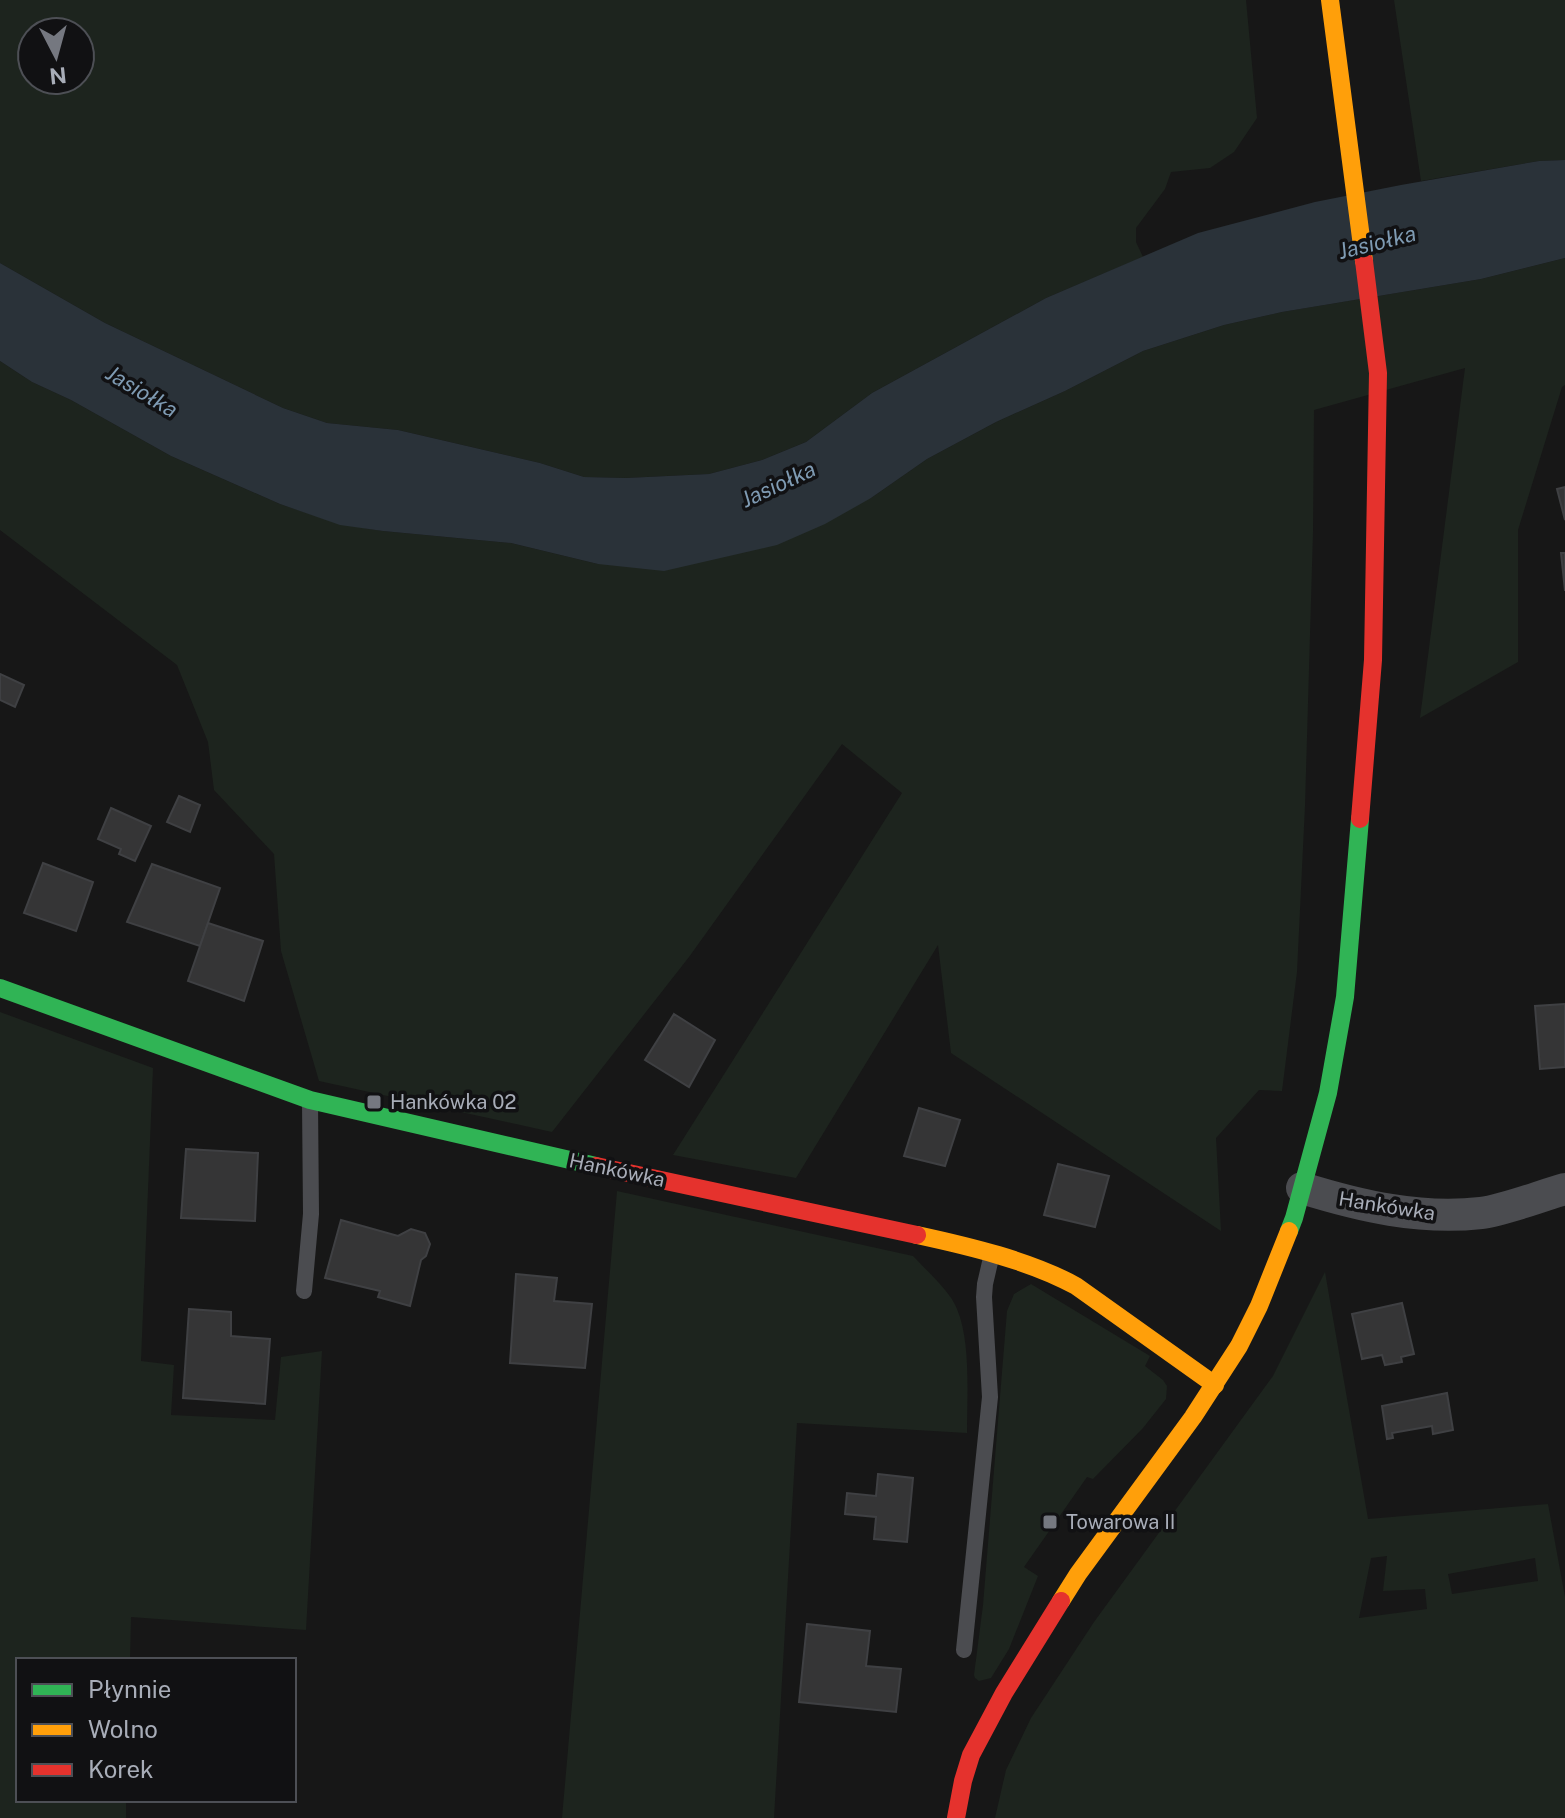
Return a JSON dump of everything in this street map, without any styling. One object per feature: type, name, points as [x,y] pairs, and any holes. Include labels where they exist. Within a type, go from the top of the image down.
[{"type":"street","points":[[956,1818],[971,1755],[1004,1693],[1078,1574],[1215,1385],[1239,1346],[1259,1306],[1294,1218],[1328,1093],[1345,997],[1373,660],[1378,373],[1330,0]]},
{"type":"street","name":"Hankówka","points":[[0,988],[310,1100],[992,1254],[1056,1275],[1076,1286],[1215,1385]]},
{"type":"street","name":"Hankówka","points":[[1302,1188],[1351,1203],[1419,1214],[1449,1215],[1484,1213],[1565,1189]]},
{"type":"lane","points":[[304,1291],[311,1214],[310,1100]]},
{"type":"lane","points":[[964,1650],[990,1397],[984,1297],[992,1254]]},
{"type":"shaded area","points":[[0,0],[1246,0],[1257,118],[1234,152],[1210,168],[1171,172],[1165,189],[1136,228],[1136,242],[1143,257],[1046,298],[872,393],[806,442],[762,460],[709,474],[584,477],[540,463],[398,430],[327,423],[283,408],[105,323],[0,263]]},
{"type":"shaded area","points":[[1394,0],[1565,0],[1565,160],[1539,161],[1421,181]]},
{"type":"shaded area","points":[[1565,258],[1565,385],[1518,530],[1518,662],[1420,718],[1465,368],[1314,410],[1305,806],[1297,972],[1282,1091],[1259,1090],[1216,1138],[1221,1231],[951,1053],[938,945],[796,1178],[673,1155],[902,793],[842,744],[689,957],[552,1132],[319,1081],[281,951],[274,854],[214,790],[208,742],[177,665],[0,530],[0,361],[32,382],[71,400],[171,456],[280,504],[340,524],[511,543],[598,564],[871,498],[927,459],[996,422],[1143,351],[1224,325],[1282,312],[1481,279]]},
{"type":"shaded area","points":[[0,1012],[153,1068],[141,1361],[174,1365],[171,1415],[275,1420],[281,1357],[322,1351],[306,1630],[131,1617],[130,1658],[16,1658],[16,1802],[126,1802],[126,1818],[0,1818]]},
{"type":"shaded area","points":[[617,1191],[913,1256],[949,1296],[961,1322],[967,1370],[967,1433],[797,1423],[774,1818],[562,1818]]},
{"type":"shaded area","points":[[1325,1272],[1368,1519],[1548,1504],[1565,1597],[1565,1818],[995,1818],[1006,1770],[1031,1718],[1094,1622],[1273,1376]],"holes":[[[1387,1556],[1383,1591],[1425,1589],[1427,1609],[1359,1618],[1371,1558]],[[1535,1558],[1538,1581],[1452,1594],[1448,1574]]]},
{"type":"shaded area","points":[[1031,1284],[1150,1356],[1145,1366],[1167,1386],[1166,1399],[1143,1428],[1093,1479],[1087,1477],[1024,1567],[1038,1576],[1009,1649],[991,1678],[979,1681],[974,1675],[983,1605],[1007,1311],[1014,1294]]},
{"type":"water","name":"Jasiołka","points":[[1565,160],[1565,258],[1481,279],[1282,312],[1224,325],[1143,351],[927,459],[871,498],[825,524],[777,545],[664,571],[598,564],[511,543],[340,525],[280,504],[171,456],[71,400],[32,382],[0,361],[0,263],[105,323],[283,408],[327,423],[398,430],[540,463],[584,477],[709,474],[762,460],[806,442],[872,393],[1046,298],[1198,233],[1315,202],[1539,161]]},
{"type":"building","points":[[1565,487],[1565,520],[1557,489]]},
{"type":"building","points":[[1561,553],[1565,553],[1565,591]]},
{"type":"building","points":[[0,674],[24,685],[15,707],[0,700]]},
{"type":"building","points":[[179,796],[200,805],[190,832],[167,822]]},
{"type":"building","points":[[111,808],[151,826],[135,861],[119,854],[121,849],[98,839]]},
{"type":"building","points":[[43,863],[93,882],[76,931],[24,913]]},
{"type":"building","points":[[152,864],[220,888],[200,946],[127,922]]},
{"type":"building","points":[[208,923],[263,941],[244,1001],[188,981]]},
{"type":"building","points":[[1565,1004],[1565,1067],[1540,1069],[1535,1006]]},
{"type":"building","points":[[674,1014],[715,1040],[689,1087],[645,1060]]},
{"type":"building","points":[[919,1108],[960,1120],[945,1166],[904,1156]]},
{"type":"building","points":[[186,1149],[258,1153],[255,1221],[181,1218]]},
{"type":"building","points":[[1058,1164],[1109,1176],[1095,1227],[1044,1215]]},
{"type":"building","points":[[341,1220],[398,1236],[411,1229],[425,1233],[430,1244],[421,1260],[410,1306],[378,1297],[380,1291],[325,1278]]},
{"type":"building","points":[[516,1274],[557,1278],[554,1301],[592,1304],[585,1368],[510,1363]]},
{"type":"building","points":[[1402,1303],[1414,1354],[1401,1357],[1402,1362],[1385,1365],[1382,1355],[1362,1359],[1352,1314]]},
{"type":"building","points":[[189,1309],[231,1312],[231,1336],[270,1339],[265,1404],[183,1398]]},
{"type":"building","points":[[1447,1393],[1453,1430],[1433,1434],[1432,1426],[1392,1433],[1393,1438],[1387,1439],[1382,1406]]},
{"type":"building","points":[[878,1474],[913,1478],[907,1542],[874,1539],[876,1517],[845,1514],[847,1493],[876,1496]]},
{"type":"building","points":[[807,1624],[870,1631],[866,1666],[901,1669],[896,1712],[799,1702]]},
{"type":"traffic: fast","points":[[1289,1231],[1328,1093],[1345,997],[1360,819]]},
{"type":"traffic: fast","points":[[0,988],[310,1100],[596,1166]]},
{"type":"traffic: slow","points":[[1330,0],[1364,261]]},
{"type":"traffic: slow","points":[[1061,1601],[1193,1417],[1239,1346],[1289,1231]]},
{"type":"traffic: slow","points":[[917,1235],[999,1255],[1076,1286],[1215,1385]]},
{"type":"traffic: jam","points":[[1360,819],[1373,660],[1378,373],[1364,261]]},
{"type":"traffic: jam","points":[[596,1166],[917,1235]]},
{"type":"traffic: jam","points":[[956,1818],[971,1755],[1004,1693],[1061,1601]]},
{"type":"place","name":"Hankówka 02","points":[[374,1102]]},
{"type":"place","name":"Towarowa II","points":[[1050,1522]]}]
